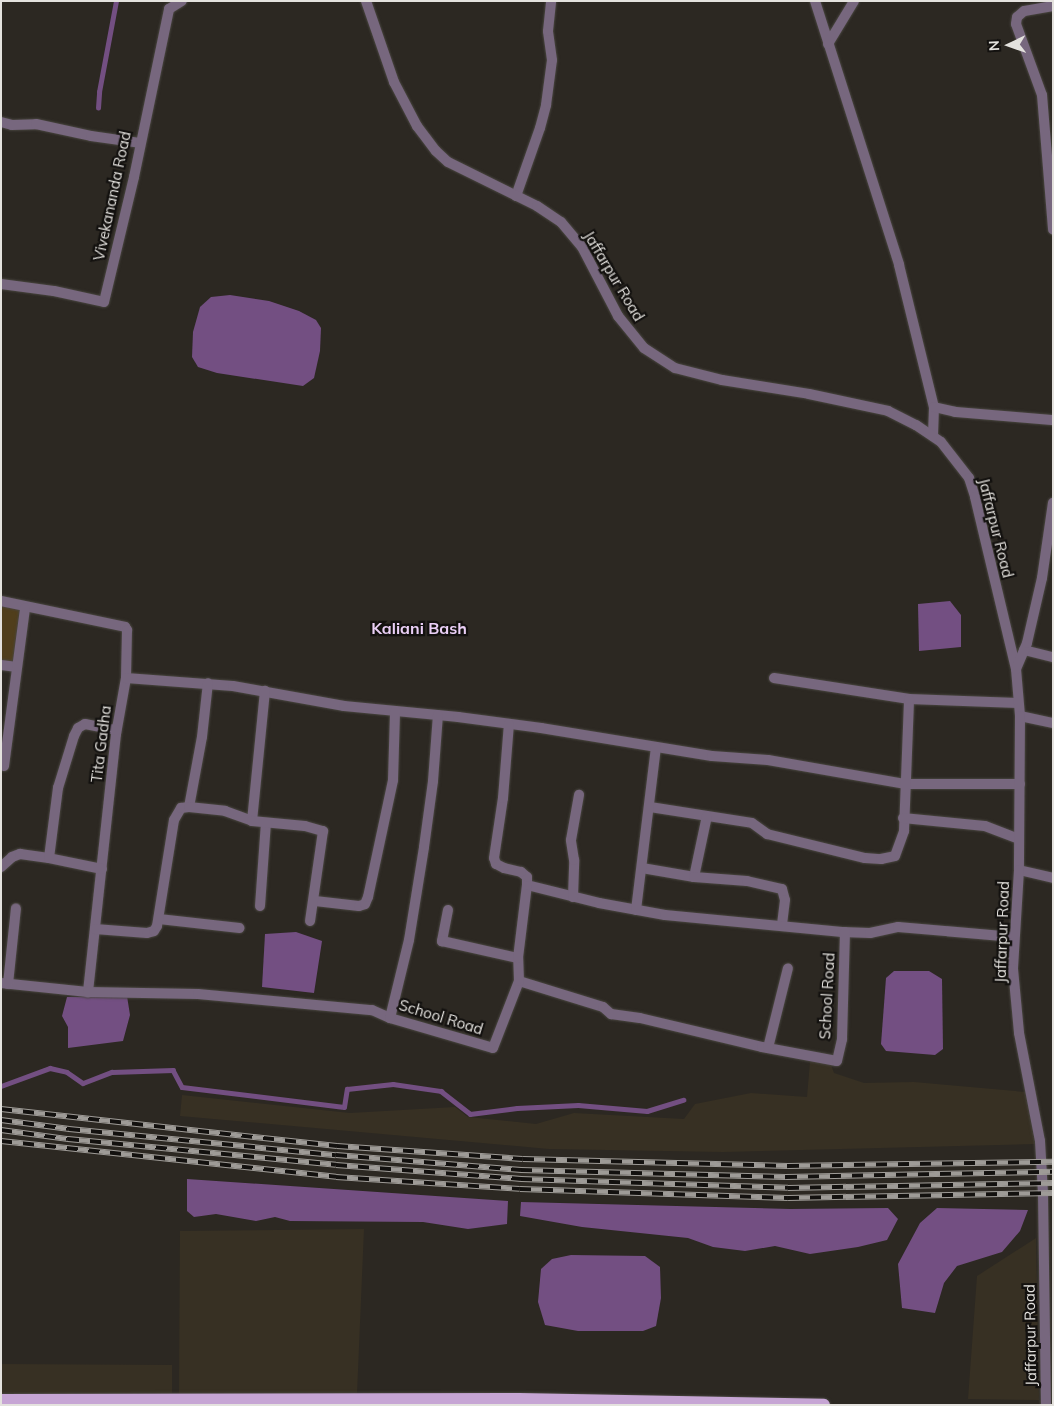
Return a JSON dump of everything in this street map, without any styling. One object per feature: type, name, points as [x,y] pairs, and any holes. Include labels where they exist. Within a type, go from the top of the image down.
[{"type":"main road","points":[[1,1400],[518,1399],[824,1405]]},
{"type":"street","name":"Vivekananda Road","points":[[1,284],[54,291],[104,302],[170,9],[182,1]]},
{"type":"street","name":"Jaffarpur Road","points":[[366,1],[394,82],[417,126],[448,162],[516,196],[561,222],[582,247],[618,316],[644,348],[675,368],[722,380],[809,394],[888,411],[916,424],[941,442],[969,478],[976,497],[1016,669],[1020,716],[1019,870],[1013,969],[1019,1033],[1037,1126],[1042,1172],[1046,1405]]},
{"type":"street","points":[[516,196],[540,128],[546,105],[552,60],[548,31],[551,1]]},
{"type":"street","points":[[815,1],[899,265],[934,407],[933,436]]},
{"type":"street","points":[[828,44],[854,1]]},
{"type":"street","points":[[1053,6],[1024,11],[1017,17],[1016,24],[1042,95],[1050,155],[1053,230]]},
{"type":"street","points":[[1,122],[36,124],[91,136],[140,143]]},
{"type":"street","points":[[934,407],[955,412],[1053,420]]},
{"type":"street","points":[[1016,669],[1024,650],[1042,578],[1053,503]]},
{"type":"street","name":"Tita Gadha","points":[[1,601],[25,608],[127,628],[126,678],[116,730],[88,992]]},
{"type":"street","points":[[4,766],[25,608]]},
{"type":"street","points":[[1024,650],[1053,657]]},
{"type":"street","points":[[1,665],[17,668]]},
{"type":"street","points":[[126,678],[208,684],[344,706],[509,724],[712,756],[768,760],[906,784],[1020,784]]},
{"type":"street","points":[[774,678],[909,699],[1018,703]]},
{"type":"street","points":[[189,807],[202,737],[208,684]]},
{"type":"street","points":[[252,821],[266,692]]},
{"type":"street","points":[[650,807],[752,823],[767,834],[865,858],[881,859],[895,856],[904,831],[909,699]]},
{"type":"street","points":[[315,901],[359,906],[365,904],[393,780],[395,711]]},
{"type":"street","points":[[390,1018],[409,940],[424,847],[433,781],[438,715]]},
{"type":"street","points":[[1020,716],[1053,723]]},
{"type":"street","points":[[49,858],[58,788],[78,728],[85,724],[116,730]]},
{"type":"street","points":[[509,724],[503,798],[494,858],[496,864],[520,872],[527,877],[518,958],[519,980]]},
{"type":"street","points":[[636,910],[656,747]]},
{"type":"street","points":[[573,897],[574,860],[571,840],[579,795]]},
{"type":"street","points":[[95,929],[146,933],[154,930],[159,919],[174,820],[181,808],[189,807],[225,811],[252,821],[305,826],[323,831],[315,901],[310,921]]},
{"type":"street","points":[[694,877],[707,816]]},
{"type":"street","points":[[903,818],[985,826],[1019,839]]},
{"type":"street","points":[[260,906],[266,822]]},
{"type":"street","points":[[1,867],[12,857],[20,854],[102,868]]},
{"type":"street","points":[[642,868],[694,877],[747,881],[782,889],[785,900],[782,926]]},
{"type":"street","points":[[1019,870],[1053,878]]},
{"type":"street","points":[[527,885],[636,910],[782,926],[870,933],[898,927],[1014,937]]},
{"type":"street","points":[[5,983],[16,908]]},
{"type":"street","points":[[448,910],[442,941],[518,958]]},
{"type":"street","points":[[159,919],[239,928]]},
{"type":"street","name":"School Road","points":[[5,983],[88,992],[198,994],[372,1010],[390,1018],[493,1048],[519,980],[603,1007],[610,1014],[640,1018],[768,1048],[837,1061],[842,1039],[845,932]]},
{"type":"street","points":[[768,1048],[788,968]]},
{"type":"shaded area","points":[[230,295],[269,301],[299,311],[316,320],[321,328],[320,351],[314,378],[303,386],[217,373],[198,367],[192,357],[193,332],[200,307],[211,297]]},
{"type":"shaded area","points":[[950,601],[961,615],[961,647],[919,651],[918,604]]},
{"type":"shaded area","points":[[1,602],[20,606],[13,663],[1,661]]},
{"type":"shaded area","points":[[296,932],[322,941],[314,993],[262,987],[265,934]]},
{"type":"shaded area","points":[[894,971],[929,971],[942,979],[943,1049],[935,1055],[886,1051],[881,1044],[886,978]]},
{"type":"shaded area","points":[[127,996],[130,1015],[123,1041],[68,1048],[68,1027],[62,1016],[67,997]]},
{"type":"shaded area","points":[[810,1062],[830,1062],[834,1073],[864,1083],[914,1082],[1025,1092],[1035,1144],[723,1152],[549,1149],[180,1116],[182,1095],[350,1113],[455,1107],[468,1117],[536,1124],[574,1113],[684,1119],[695,1104],[751,1093],[807,1097]]},
{"type":"shaded area","points":[[187,1179],[508,1201],[507,1224],[468,1229],[423,1222],[290,1221],[275,1217],[256,1221],[216,1214],[194,1217],[187,1211]]},
{"type":"shaded area","points":[[521,1202],[790,1209],[888,1208],[898,1219],[887,1240],[858,1247],[810,1254],[775,1246],[745,1251],[713,1247],[688,1238],[582,1227],[520,1216]]},
{"type":"shaded area","points":[[937,1208],[1028,1210],[1020,1231],[1002,1252],[957,1266],[944,1283],[935,1313],[902,1308],[898,1264],[920,1223]]},
{"type":"shaded area","points":[[364,1229],[357,1394],[179,1395],[180,1231]]},
{"type":"shaded area","points":[[1036,1238],[1039,1400],[968,1399],[977,1276]]},
{"type":"shaded area","points":[[571,1255],[645,1256],[660,1267],[661,1298],[656,1326],[643,1331],[578,1331],[545,1325],[538,1302],[541,1269],[552,1259]]},
{"type":"shaded area","points":[[1,1364],[172,1365],[172,1393],[1,1395]]},
{"type":"waterway","points":[[98,108],[99,92],[116,1]]},
{"type":"waterway","points":[[1,1086],[50,1068],[67,1072],[83,1083],[112,1072],[173,1070],[182,1087],[344,1107],[347,1089],[393,1084],[441,1091],[470,1114],[517,1108],[578,1105],[647,1111],[683,1100]]},
{"type":"railway","points":[[1,1109],[337,1146],[523,1159],[788,1166],[1053,1162]]},
{"type":"railway","points":[[1,1120],[69,1129],[336,1155],[521,1170],[786,1177],[1053,1172]]},
{"type":"railway","points":[[1,1130],[68,1139],[336,1165],[521,1179],[788,1188],[1053,1183]]},
{"type":"railway","points":[[1,1141],[336,1177],[520,1189],[788,1198],[1053,1193]]},
{"type":"district","name":"Kaliani Bash","points":[[419,628]]}]
